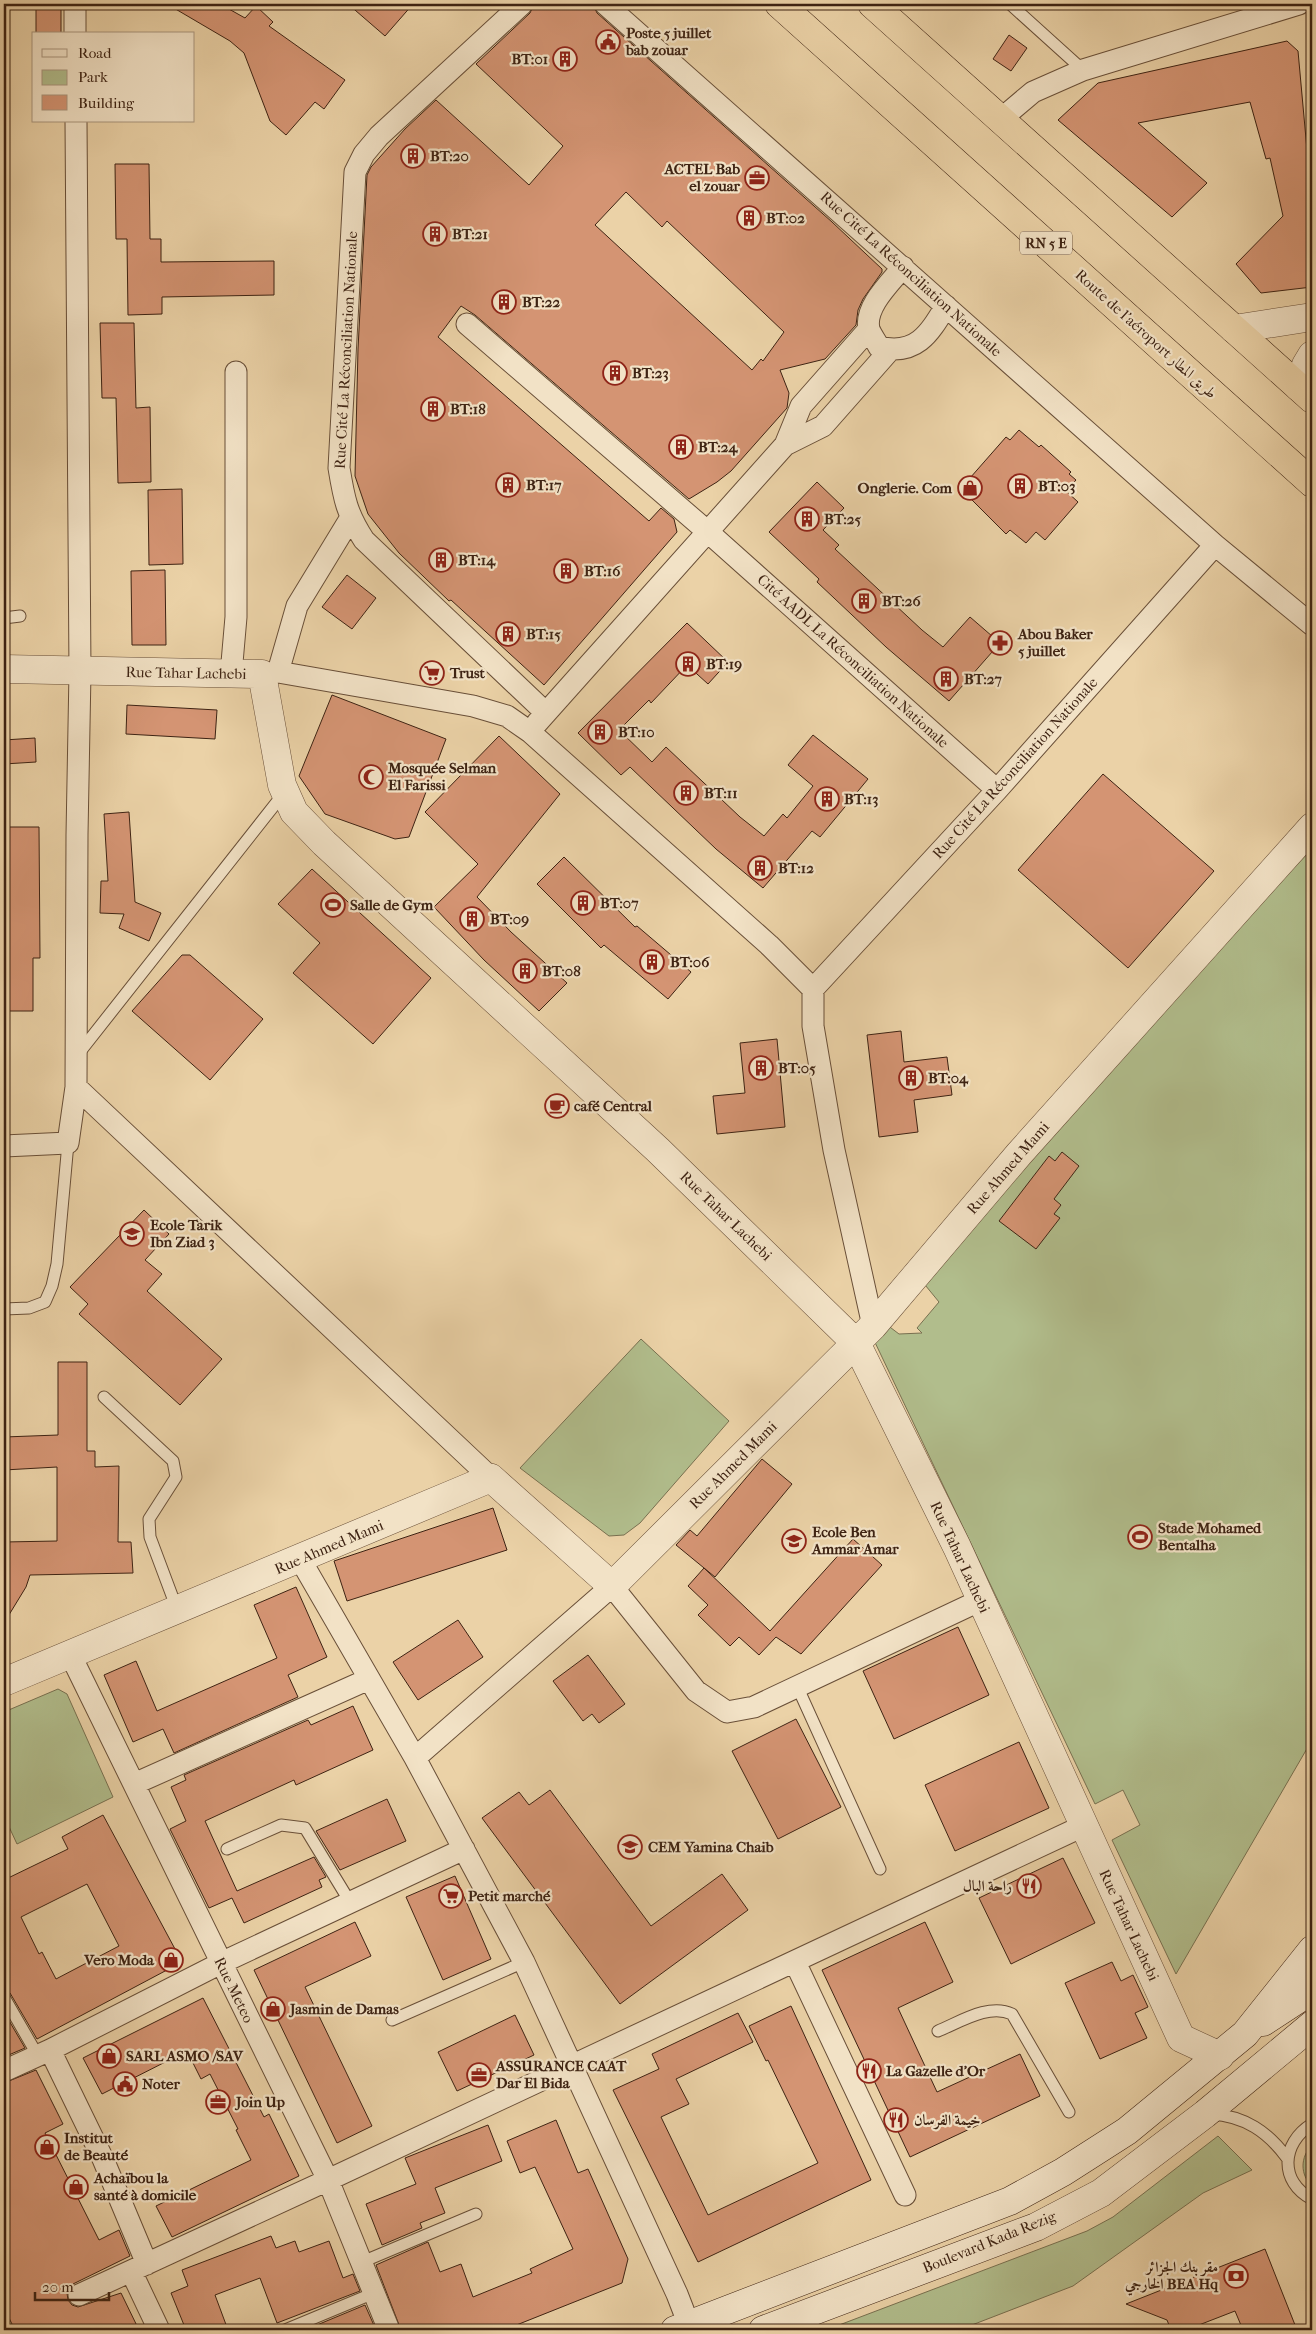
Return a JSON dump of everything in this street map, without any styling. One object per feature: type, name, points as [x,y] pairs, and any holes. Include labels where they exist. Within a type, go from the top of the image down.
[{"type":"highway","name":"Route de l'aéroport طريق المطار","points":[[779,4],[1312,483]]},
{"type":"highway","points":[[872,4],[1306,393]]},
{"type":"street","points":[[75,4],[75,32]]},
{"type":"street","name":"Rue Cité La Réconciliation Nationale","points":[[522,4],[379,136],[364,154],[355,172],[339,468],[343,498],[350,518],[364,540],[384,562],[546,713]]},
{"type":"street","name":"Rue Cité La Réconciliation Nationale","points":[[605,4],[1215,545],[1312,625]]},
{"type":"street","points":[[1001,119],[1033,92],[1083,70],[1299,4]]},
{"type":"street","points":[[4,1146],[68,1143],[76,1087],[80,672],[76,122]]},
{"type":"street","points":[[903,267],[874,305],[869,316],[869,329],[879,347],[890,350],[912,346],[922,341],[946,306]]},
{"type":"street","points":[[1234,329],[1312,318]]},
{"type":"street","name":"Cité AADL La Réconciliation Nationale","points":[[467,324],[708,532],[997,790]]},
{"type":"street","points":[[530,732],[785,445],[801,406],[869,329]]},
{"type":"street","points":[[785,445],[823,426],[890,350]]},
{"type":"street","points":[[1306,393],[1306,365],[1312,355]]},
{"type":"street","points":[[231,674],[236,617],[236,372]]},
{"type":"street","points":[[350,518],[297,606],[270,673],[473,706],[507,716],[530,732],[769,945],[813,989],[813,1026],[865,1334]]},
{"type":"street","name":"Rue Cité La Réconciliation Nationale","points":[[813,989],[997,790],[1215,545]]},
{"type":"street","name":"Rue Tahar Lachebi","points":[[4,669],[80,672],[270,673],[279,769],[285,792],[294,812],[324,843],[658,1150],[865,1334],[981,1600],[1083,1826],[1182,2038],[1220,2056]]},
{"type":"street","name":"Rue Ahmed Mami","points":[[612,1586],[865,1334],[1019,1154],[1312,827]]},
{"type":"street","points":[[76,1087],[491,1478],[612,1586],[696,1691],[728,1712],[754,1707],[981,1600]]},
{"type":"street","name":"Rue Ahmed Mami","points":[[4,1682],[491,1478]]},
{"type":"street","points":[[300,1559],[415,1758],[524,1962],[677,2294],[682,2328]]},
{"type":"street","points":[[415,1758],[612,1586]]},
{"type":"street","name":"Rue Meteo","points":[[70,1654],[328,2180],[389,2330]]},
{"type":"street","points":[[134,1784],[369,1679]]},
{"type":"street","points":[[79,2294],[328,2180],[1083,1826]]},
{"type":"street","points":[[4,2071],[44,2053],[221,1963],[464,1849]]},
{"type":"street","points":[[1245,2034],[1312,1950]]},
{"type":"street","points":[[794,1962],[905,2195]]},
{"type":"street","points":[[1245,2034],[1312,1990]]},
{"type":"street","name":"Boulevard Kada Rezig","points":[[763,2330],[1036,2227],[1101,2193],[1205,2114],[1312,2025]]},
{"type":"street","name":"Boulevard Kada Rezig","points":[[682,2328],[1010,2201],[1063,2172],[1127,2131],[1245,2034]]},
{"type":"street","points":[[44,2053],[103,2159],[159,2330]]},
{"type":"lane","points":[[1010,4],[1083,70]]},
{"type":"lane","points":[[4,618],[20,616]]},
{"type":"lane","points":[[75,1058],[285,792]]},
{"type":"lane","points":[[4,1309],[29,1308],[45,1302],[52,1286],[57,1264],[68,1143]]},
{"type":"lane","points":[[104,1397],[173,1461],[176,1477],[149,1519],[150,1537],[177,1610]]},
{"type":"lane","points":[[797,1686],[880,1869]]},
{"type":"lane","points":[[227,1849],[281,1825],[306,1828],[350,1902]]},
{"type":"lane","points":[[392,2020],[524,1962]]},
{"type":"lane","points":[[4,1997],[44,2053]]},
{"type":"lane","points":[[938,2031],[990,2010],[1004,2010],[1012,2014],[1069,2112]]},
{"type":"lane","points":[[1205,2114],[1224,2115],[1252,2125],[1276,2143],[1288,2158]]},
{"type":"lane","points":[[1312,2124],[1300,2133],[1291,2145],[1288,2158],[1288,2171],[1293,2182],[1300,2192],[1312,2199]]},
{"type":"lane","points":[[362,2262],[476,2214]]},
{"type":"lane","points":[[285,2330],[374,2292]]},
{"type":"green space","name":"Stade Mohamed Bentalha","points":[[1312,849],[1312,1740],[1176,1974],[1112,1840],[1140,1825],[1123,1790],[1095,1804],[871,1334],[882,1321],[899,1334],[922,1333],[917,1328],[939,1302],[921,1280],[1276,886]]},
{"type":"green space","points":[[641,1339],[729,1421],[640,1523],[624,1535],[609,1536],[520,1468]]},
{"type":"green space","points":[[58,1689],[67,1694],[113,1797],[17,1844],[4,1816],[4,1712]]},
{"type":"green space","points":[[1218,2136],[1252,2170],[1203,2193],[1073,2286],[959,2330],[826,2330],[1087,2231],[1113,2217]]},
{"type":"green space","points":[[1312,2145],[1312,2186],[1305,2177],[1303,2166],[1305,2155]]},
{"type":"building","points":[[36,4],[61,4],[61,32],[36,32]]},
{"type":"building","points":[[167,4],[220,4],[245,18],[256,6],[273,22],[269,26],[345,80],[324,109],[315,102],[286,135],[270,121],[244,53],[230,41]]},
{"type":"building","points":[[348,4],[413,4],[385,36]]},
{"type":"building","points":[[534,4],[593,4],[597,13],[832,222],[882,269],[882,272],[863,299],[858,310],[856,325],[825,359],[780,370],[789,393],[787,408],[731,471],[689,499],[475,315],[461,306],[438,337],[649,521],[661,508],[674,519],[677,532],[544,685],[451,600],[449,601],[399,553],[368,514],[355,476],[358,349],[367,175],[371,167],[405,129],[436,100],[529,185],[563,146],[476,64],[530,13]],"holes":[[[626,192],[662,227],[667,221],[784,332],[763,361],[761,359],[752,370],[595,225]]]},
{"type":"building","points":[[1009,35],[1027,48],[1011,71],[993,59]]},
{"type":"building","points":[[1287,41],[1298,51],[1310,183],[1312,183],[1312,287],[1261,293],[1236,264],[1283,216],[1270,158],[1266,159],[1250,102],[1138,123],[1207,183],[1172,217],[1058,120],[1098,83]]},
{"type":"building","points":[[115,164],[149,164],[150,239],[161,239],[161,262],[274,261],[274,295],[162,297],[162,314],[128,315],[127,239],[116,239]]},
{"type":"building","points":[[100,323],[134,323],[136,408],[150,407],[151,482],[118,483],[116,398],[102,398]]},
{"type":"building","name":"BT:03","points":[[1019,430],[1039,447],[1041,445],[1071,472],[1069,474],[1076,480],[1066,491],[1078,502],[1045,540],[1036,532],[1026,543],[1010,530],[1006,534],[963,491],[973,480],[970,478],[1006,437],[1010,440]]},
{"type":"building","points":[[817,482],[844,508],[823,530],[839,545],[835,549],[922,630],[943,647],[970,617],[1000,643],[949,701],[886,647],[817,582],[819,579],[769,532]]},
{"type":"building","points":[[182,489],[183,564],[149,565],[148,490]]},
{"type":"building","points":[[165,570],[166,645],[132,645],[131,571]]},
{"type":"building","points":[[347,575],[376,598],[352,629],[322,607]]},
{"type":"building","points":[[687,623],[728,662],[708,684],[687,665],[651,703],[649,700],[619,730],[652,762],[666,747],[740,817],[764,836],[783,814],[787,818],[813,786],[788,765],[813,735],[868,779],[820,837],[812,831],[763,888],[716,849],[630,767],[621,775],[578,733]]},
{"type":"building","points":[[332,695],[446,739],[409,837],[395,839],[325,814],[299,776]]},
{"type":"building","points":[[127,705],[217,710],[215,739],[126,734]]},
{"type":"building","points":[[499,736],[560,794],[477,897],[511,932],[567,983],[539,1011],[484,960],[434,907],[478,864],[425,812]]},
{"type":"building","points":[[35,738],[36,762],[4,764],[4,740]]},
{"type":"building","points":[[1103,774],[1214,871],[1128,968],[1018,870]]},
{"type":"building","points":[[129,812],[135,902],[161,913],[149,941],[119,928],[124,914],[100,913],[101,881],[108,881],[104,814]]},
{"type":"building","points":[[4,827],[39,827],[40,958],[33,958],[33,1011],[4,1011]]},
{"type":"building","points":[[564,857],[635,927],[637,926],[691,972],[668,999],[604,945],[601,948],[537,884]]},
{"type":"building","points":[[312,869],[431,978],[373,1044],[293,973],[320,943],[278,904]]},
{"type":"building","points":[[182,955],[190,955],[263,1019],[210,1080],[132,1011]]},
{"type":"building","name":"BT:04","points":[[901,1031],[904,1062],[947,1057],[952,1095],[914,1100],[918,1132],[879,1137],[867,1035]]},
{"type":"building","name":"BT:05","points":[[777,1039],[785,1127],[717,1134],[713,1096],[745,1093],[740,1043]]},
{"type":"building","points":[[1062,1152],[1079,1166],[1054,1199],[1061,1205],[1054,1214],[1060,1218],[1036,1249],[999,1221],[1049,1156],[1055,1161]]},
{"type":"building","points":[[144,1210],[169,1234],[145,1260],[162,1274],[147,1291],[222,1359],[180,1405],[79,1314],[88,1304],[70,1287]]},
{"type":"building","points":[[58,1362],[87,1362],[87,1451],[95,1451],[95,1467],[119,1466],[118,1542],[131,1542],[133,1573],[30,1575],[26,1587],[4,1623],[4,1542],[57,1541],[57,1467],[4,1470],[4,1437],[58,1435]]},
{"type":"building","points":[[762,1459],[792,1484],[715,1577],[676,1545],[690,1530],[697,1536]]},
{"type":"building","points":[[493,1508],[507,1550],[347,1601],[334,1561]]},
{"type":"building","points":[[853,1539],[882,1565],[801,1654],[776,1637],[759,1655],[739,1637],[730,1646],[698,1615],[708,1605],[688,1586],[704,1568],[770,1631]]},
{"type":"building","points":[[296,1587],[327,1657],[288,1675],[298,1697],[174,1753],[163,1729],[133,1742],[104,1675],[136,1661],[157,1711],[277,1658],[254,1605]]},
{"type":"building","points":[[458,1620],[483,1657],[418,1700],[393,1662]]},
{"type":"building","points":[[958,1627],[989,1695],[894,1739],[863,1671]]},
{"type":"building","points":[[588,1655],[625,1704],[599,1723],[592,1714],[583,1721],[553,1681]]},
{"type":"building","points":[[353,1706],[373,1750],[296,1785],[294,1780],[205,1821],[237,1891],[314,1857],[326,1877],[319,1880],[322,1887],[244,1923],[232,1898],[209,1908],[170,1829],[186,1821],[171,1787],[186,1780],[184,1775],[308,1720],[311,1725]]},
{"type":"building","points":[[796,1719],[841,1807],[778,1839],[732,1751]]},
{"type":"building","points":[[1019,1742],[1049,1808],[955,1851],[925,1785]]},
{"type":"building","points":[[550,1790],[651,1926],[722,1874],[748,1910],[620,2004],[482,1818],[519,1792],[529,1805]]},
{"type":"building","points":[[387,1799],[406,1841],[340,1870],[316,1831]]},
{"type":"building","points":[[103,1815],[182,1962],[37,2039],[10,1993],[4,1990],[4,1880],[68,1849],[62,1837]],"holes":[[[87,1884],[119,1946],[56,1979],[42,1952],[39,1954],[21,1917]]]},
{"type":"building","points":[[1063,1858],[1095,1923],[1011,1964],[979,1898]]},
{"type":"building","points":[[455,1876],[491,1959],[443,1980],[406,1897]]},
{"type":"building","points":[[355,1922],[371,1956],[305,1987],[372,2126],[337,2143],[254,1970]]},
{"type":"building","points":[[925,1922],[953,1982],[898,2008],[937,2092],[1020,2054],[1040,2096],[910,2157],[822,1970]]},
{"type":"building","points":[[1112,1962],[1121,1981],[1133,1975],[1148,2007],[1135,2013],[1147,2038],[1100,2059],[1065,1983]]},
{"type":"building","points":[[203,1998],[264,2117],[269,2114],[299,2176],[172,2237],[156,2206],[251,2160],[236,2130],[238,2129],[210,2074],[201,2079],[187,2051],[102,2094],[83,2058]]},
{"type":"building","points":[[791,2006],[871,2180],[698,2262],[613,2090],[659,2069],[652,2054],[738,2013],[753,2042],[676,2079],[689,2104],[661,2117],[708,2215],[818,2163],[768,2060],[766,2061],[749,2026]]},
{"type":"building","points":[[4,2012],[25,2048],[4,2057]]},
{"type":"building","points":[[515,2015],[534,2055],[457,2091],[438,2052]]},
{"type":"building","points":[[36,2070],[63,2124],[45,2133],[99,2240],[119,2230],[130,2256],[73,2284],[67,2293],[68,2300],[72,2305],[78,2307],[121,2293],[139,2330],[15,2330],[4,2308],[4,2083]]},
{"type":"building","points":[[556,2120],[578,2173],[588,2169],[628,2259],[622,2283],[504,2330],[401,2330],[376,2265],[428,2242],[440,2272],[461,2264],[473,2297],[532,2273],[530,2269],[573,2249],[535,2167],[520,2173],[507,2141]]},
{"type":"building","points":[[488,2125],[502,2161],[435,2188],[445,2213],[420,2223],[422,2228],[382,2245],[366,2204],[416,2184],[405,2158]]},
{"type":"building","points":[[271,2236],[276,2248],[295,2241],[299,2252],[329,2241],[343,2278],[353,2274],[360,2291],[277,2323],[260,2278],[215,2295],[228,2330],[186,2330],[171,2293],[188,2286],[182,2270]]},
{"type":"building","name":"مقر بنك الجزائر الخارجي BEA Hq","points":[[1265,2249],[1297,2330],[1243,2330],[1235,2311],[1186,2330],[1171,2330],[1167,2320],[1126,2304]]},
{"type":"building","points":[[365,2305],[376,2330],[319,2330],[317,2325]]},
{"type":"place","name":"Poste 5 juillet bab zouar","points":[[608,42]]},
{"type":"place","name":"BT:01","points":[[565,59]]},
{"type":"place","name":"BT:20","points":[[413,156]]},
{"type":"place","name":"ACTEL Bab el zouar","points":[[757,178]]},
{"type":"place","name":"BT:02","points":[[749,218]]},
{"type":"place","name":"BT:21","points":[[435,234]]},
{"type":"place","name":"BT:22","points":[[504,302]]},
{"type":"place","name":"BT:23","points":[[615,373]]},
{"type":"place","name":"BT:18","points":[[433,409]]},
{"type":"place","name":"BT:24","points":[[681,447]]},
{"type":"place","name":"BT:17","points":[[508,485]]},
{"type":"place","name":"BT:03","points":[[1020,486]]},
{"type":"place","name":"Onglerie. Com","points":[[970,488]]},
{"type":"place","name":"BT:25","points":[[807,519]]},
{"type":"place","name":"BT:14","points":[[441,560]]},
{"type":"place","name":"BT:16","points":[[566,571]]},
{"type":"place","name":"BT:26","points":[[864,601]]},
{"type":"place","name":"BT:15","points":[[508,634]]},
{"type":"place","name":"Abou Baker 5 juillet","points":[[1000,643]]},
{"type":"place","name":"BT:19","points":[[688,664]]},
{"type":"place","name":"Trust","points":[[432,673]]},
{"type":"place","name":"BT:27","points":[[946,679]]},
{"type":"place","name":"BT:10","points":[[600,732]]},
{"type":"place","name":"Mosquée Selman El Farissi","points":[[371,777]]},
{"type":"place","name":"BT:11","points":[[686,793]]},
{"type":"place","name":"BT:13","points":[[827,799]]},
{"type":"place","name":"BT:12","points":[[760,868]]},
{"type":"place","name":"BT:07","points":[[583,903]]},
{"type":"place","name":"Salle de Gym","points":[[333,905]]},
{"type":"place","name":"BT:09","points":[[472,919]]},
{"type":"place","name":"BT:06","points":[[652,962]]},
{"type":"place","name":"BT:08","points":[[525,971]]},
{"type":"place","name":"BT:05","points":[[761,1068]]},
{"type":"place","name":"BT:04","points":[[911,1078]]},
{"type":"place","name":"café Central","points":[[557,1106]]},
{"type":"place","name":"Ecole Tarik Ibn Ziad 3","points":[[132,1234]]},
{"type":"place","name":"Stade Mohamed Bentalha","points":[[1140,1537]]},
{"type":"place","name":"Ecole Ben Ammar Amar","points":[[794,1541]]},
{"type":"place","name":"CEM Yamina Chaib","points":[[630,1847]]},
{"type":"place","name":"راحة البال","points":[[1029,1886]]},
{"type":"place","name":"Petit marché","points":[[451,1896]]},
{"type":"place","name":"Vero Moda","points":[[171,1960]]},
{"type":"place","name":"Jasmin de Damas","points":[[273,2009]]},
{"type":"place","name":"SARL ASMO /SAV","points":[[109,2056]]},
{"type":"place","name":"La Gazelle d'Or","points":[[869,2071]]},
{"type":"place","name":"ASSURANCE CAAT Dar El Bida","points":[[479,2075]]},
{"type":"place","name":"Noter","points":[[125,2084]]},
{"type":"place","name":"Join Up","points":[[218,2102]]},
{"type":"place","name":"خيمة الفرسان","points":[[896,2120]]},
{"type":"place","name":"Institut de Beauté","points":[[47,2147]]},
{"type":"place","name":"Achaïbou la santé à domicile","points":[[76,2187]]},
{"type":"place","name":"مقر بنك الجزائر الخارجي BEA Hq","points":[[1236,2276]]}]
